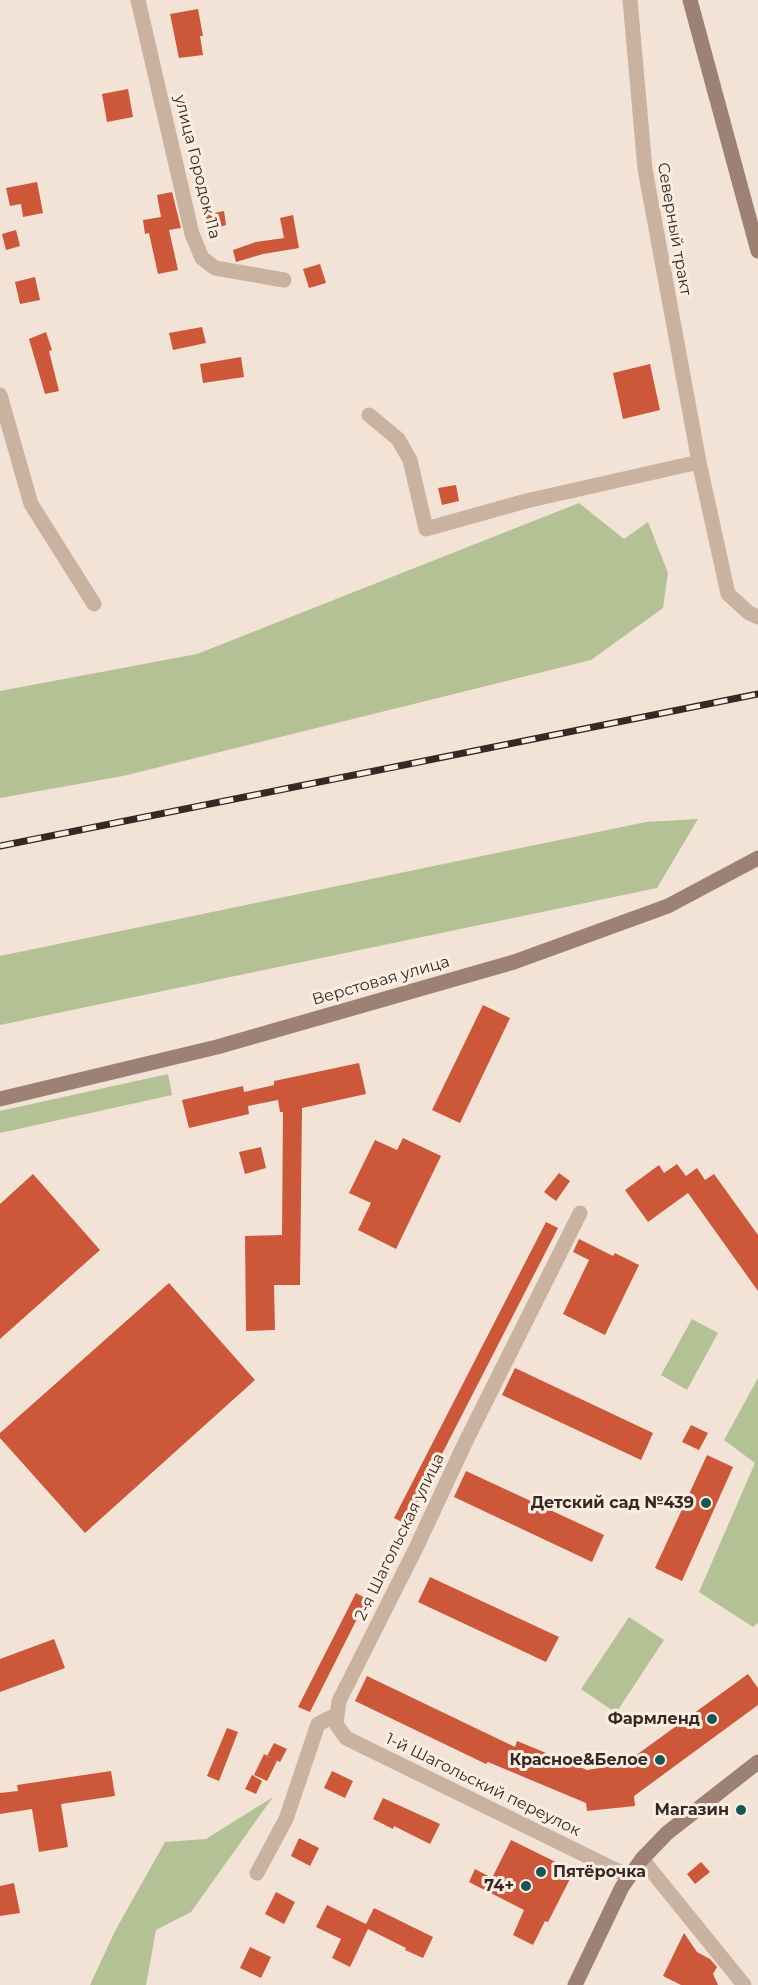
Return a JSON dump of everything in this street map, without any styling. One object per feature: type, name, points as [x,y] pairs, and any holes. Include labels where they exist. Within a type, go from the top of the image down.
[{"type":"street","name":"улица Городок 11а","points":[[138,0],[192,234],[202,258],[215,268],[284,280]]},
{"type":"street","name":"Северный тракт","points":[[630,0],[645,169],[699,462],[728,594],[749,613],[758,617]]},
{"type":"street","points":[[690,0],[758,250]]},
{"type":"street","points":[[0,395],[31,504],[94,604]]},
{"type":"street","points":[[369,415],[398,439],[410,460],[426,529],[526,501],[699,462]]},
{"type":"street","name":"Верстовая улица","points":[[0,1099],[217,1047],[514,962],[668,906],[758,858]]},
{"type":"street","name":"2-я Шагольская улица","points":[[257,1873],[286,1819],[318,1724],[336,1715],[339,1701],[580,1213]]},
{"type":"street","name":"1-й Шагольский переулок","points":[[336,1715],[336,1725],[346,1738],[628,1876]]},
{"type":"street","points":[[575,1985],[628,1876],[667,1833],[758,1762]]},
{"type":"street","points":[[642,1859],[744,1985]]},
{"type":"green space","points":[[579,503],[624,539],[648,522],[668,573],[663,608],[591,660],[123,776],[0,798],[0,691],[197,654]]},
{"type":"green space","points":[[698,819],[657,888],[0,1025],[0,956],[646,822]]},
{"type":"green space","points":[[168,1074],[172,1095],[0,1133],[0,1111]]},
{"type":"green space","points":[[692,1319],[718,1333],[687,1390],[661,1375]]},
{"type":"green space","points":[[758,1378],[758,1623],[753,1627],[699,1592],[755,1463],[724,1440]]},
{"type":"green space","points":[[629,1617],[664,1640],[616,1713],[581,1689]]},
{"type":"green space","points":[[273,1797],[191,1912],[156,1930],[146,1985],[90,1985],[115,1931],[165,1842],[206,1839]]},
{"type":"building","points":[[198,9],[203,36],[200,36],[203,55],[179,58],[170,14]]},
{"type":"building","points":[[128,89],[133,117],[107,122],[102,94]]},
{"type":"building","points":[[37,182],[43,213],[23,217],[21,204],[10,206],[6,188]]},
{"type":"building","points":[[172,192],[181,228],[169,230],[178,270],[158,274],[149,233],[145,234],[143,220],[161,217],[157,195]]},
{"type":"building","points":[[224,211],[226,225],[210,231],[205,215]]},
{"type":"building","points":[[293,215],[299,248],[263,254],[236,262],[233,250],[256,242],[284,238],[280,218]]},
{"type":"building","points":[[16,230],[20,246],[6,250],[2,234]]},
{"type":"building","points":[[320,264],[326,283],[309,288],[303,269]]},
{"type":"building","points":[[35,277],[40,300],[20,304],[15,282]]},
{"type":"building","points":[[202,327],[206,343],[173,350],[169,333]]},
{"type":"building","points":[[46,332],[52,350],[49,351],[59,391],[45,394],[29,339]]},
{"type":"building","points":[[241,357],[244,377],[203,383],[200,364]]},
{"type":"building","points":[[650,364],[660,410],[623,419],[613,373]]},
{"type":"building","points":[[456,485],[459,501],[442,505],[438,488]]},
{"type":"building","points":[[483,1005],[510,1018],[460,1123],[432,1110]]},
{"type":"building","points":[[359,1063],[366,1094],[302,1108],[300,1285],[274,1285],[275,1330],[246,1331],[245,1236],[282,1235],[283,1112],[280,1112],[278,1100],[248,1106],[249,1114],[189,1128],[182,1100],[243,1086],[244,1092],[274,1085],[274,1081]]},
{"type":"building","points":[[403,1138],[441,1156],[396,1249],[358,1230],[371,1203],[349,1193],[375,1140],[397,1150]]},
{"type":"building","points":[[261,1147],[266,1168],[245,1174],[239,1152]]},
{"type":"building","points":[[677,1164],[686,1176],[697,1168],[705,1180],[714,1174],[758,1235],[758,1291],[688,1193],[648,1222],[625,1190],[659,1165],[664,1173]]},
{"type":"building","points":[[559,1173],[570,1181],[556,1201],[544,1192]]},
{"type":"building","points":[[33,1174],[100,1250],[0,1339],[0,1204]]},
{"type":"building","points":[[546,1222],[558,1228],[406,1524],[394,1518]]},
{"type":"building","points":[[579,1239],[613,1256],[615,1253],[639,1265],[605,1335],[563,1314],[589,1260],[573,1252]]},
{"type":"building","points":[[169,1283],[255,1380],[85,1533],[0,1438],[0,1433]]},
{"type":"building","points":[[515,1368],[653,1433],[641,1460],[502,1395]]},
{"type":"building","points":[[691,1425],[708,1433],[699,1450],[682,1442]]},
{"type":"building","points":[[707,1455],[733,1467],[682,1581],[655,1568]]},
{"type":"building","points":[[466,1471],[604,1535],[592,1562],[454,1497]]},
{"type":"building","points":[[430,1577],[559,1637],[546,1662],[418,1602]]},
{"type":"building","points":[[356,1593],[367,1599],[310,1712],[298,1707]]},
{"type":"building","points":[[54,1639],[65,1668],[0,1692],[0,1659]]},
{"type":"building","points":[[748,1674],[758,1688],[758,1705],[634,1796],[635,1806],[587,1811],[586,1803],[488,1762],[486,1764],[355,1701],[367,1676],[515,1747],[517,1741],[587,1770],[624,1764]]},
{"type":"building","points":[[227,1728],[238,1732],[219,1781],[207,1776]]},
{"type":"building","points":[[274,1743],[287,1749],[280,1762],[267,1756]]},
{"type":"building","points":[[264,1754],[277,1761],[267,1781],[254,1775]]},
{"type":"building","points":[[111,1771],[115,1796],[61,1804],[68,1847],[39,1852],[32,1809],[0,1814],[0,1793],[18,1791],[17,1785]]},
{"type":"building","points":[[332,1771],[353,1781],[345,1798],[324,1788]]},
{"type":"building","points":[[252,1775],[262,1781],[256,1794],[245,1789]]},
{"type":"building","points":[[383,1798],[440,1824],[430,1844],[394,1826],[393,1829],[373,1819]]},
{"type":"building","points":[[299,1838],[319,1848],[310,1866],[291,1856]]},
{"type":"building","points":[[511,1840],[574,1871],[548,1922],[545,1921],[533,1945],[513,1935],[524,1910],[469,1882],[475,1869],[492,1878]]},
{"type":"building","points":[[701,1862],[710,1872],[695,1884],[687,1874]]},
{"type":"building","points":[[14,1883],[20,1913],[0,1916],[0,1886]]},
{"type":"building","points":[[276,1892],[295,1902],[284,1924],[265,1914]]},
{"type":"building","points":[[327,1905],[366,1924],[374,1908],[433,1937],[423,1958],[368,1929],[350,1967],[332,1958],[341,1939],[316,1927]]},
{"type":"building","points":[[684,1933],[697,1952],[710,1959],[717,1967],[713,1974],[718,1985],[681,1985],[663,1976]]},
{"type":"building","points":[[250,1947],[271,1957],[261,1978],[240,1968]]},
{"type":"railway","points":[[0,846],[758,694]]},
{"type":"place","name":"Детский сад №439","points":[[706,1503]]},
{"type":"place","name":"Фармленд","points":[[712,1719]]},
{"type":"place","name":"Красное&Белое","points":[[660,1760]]},
{"type":"place","name":"Магазин","points":[[741,1810]]},
{"type":"place","name":"Пятёрочка","points":[[541,1872]]},
{"type":"place","name":"74+","points":[[526,1886]]}]
